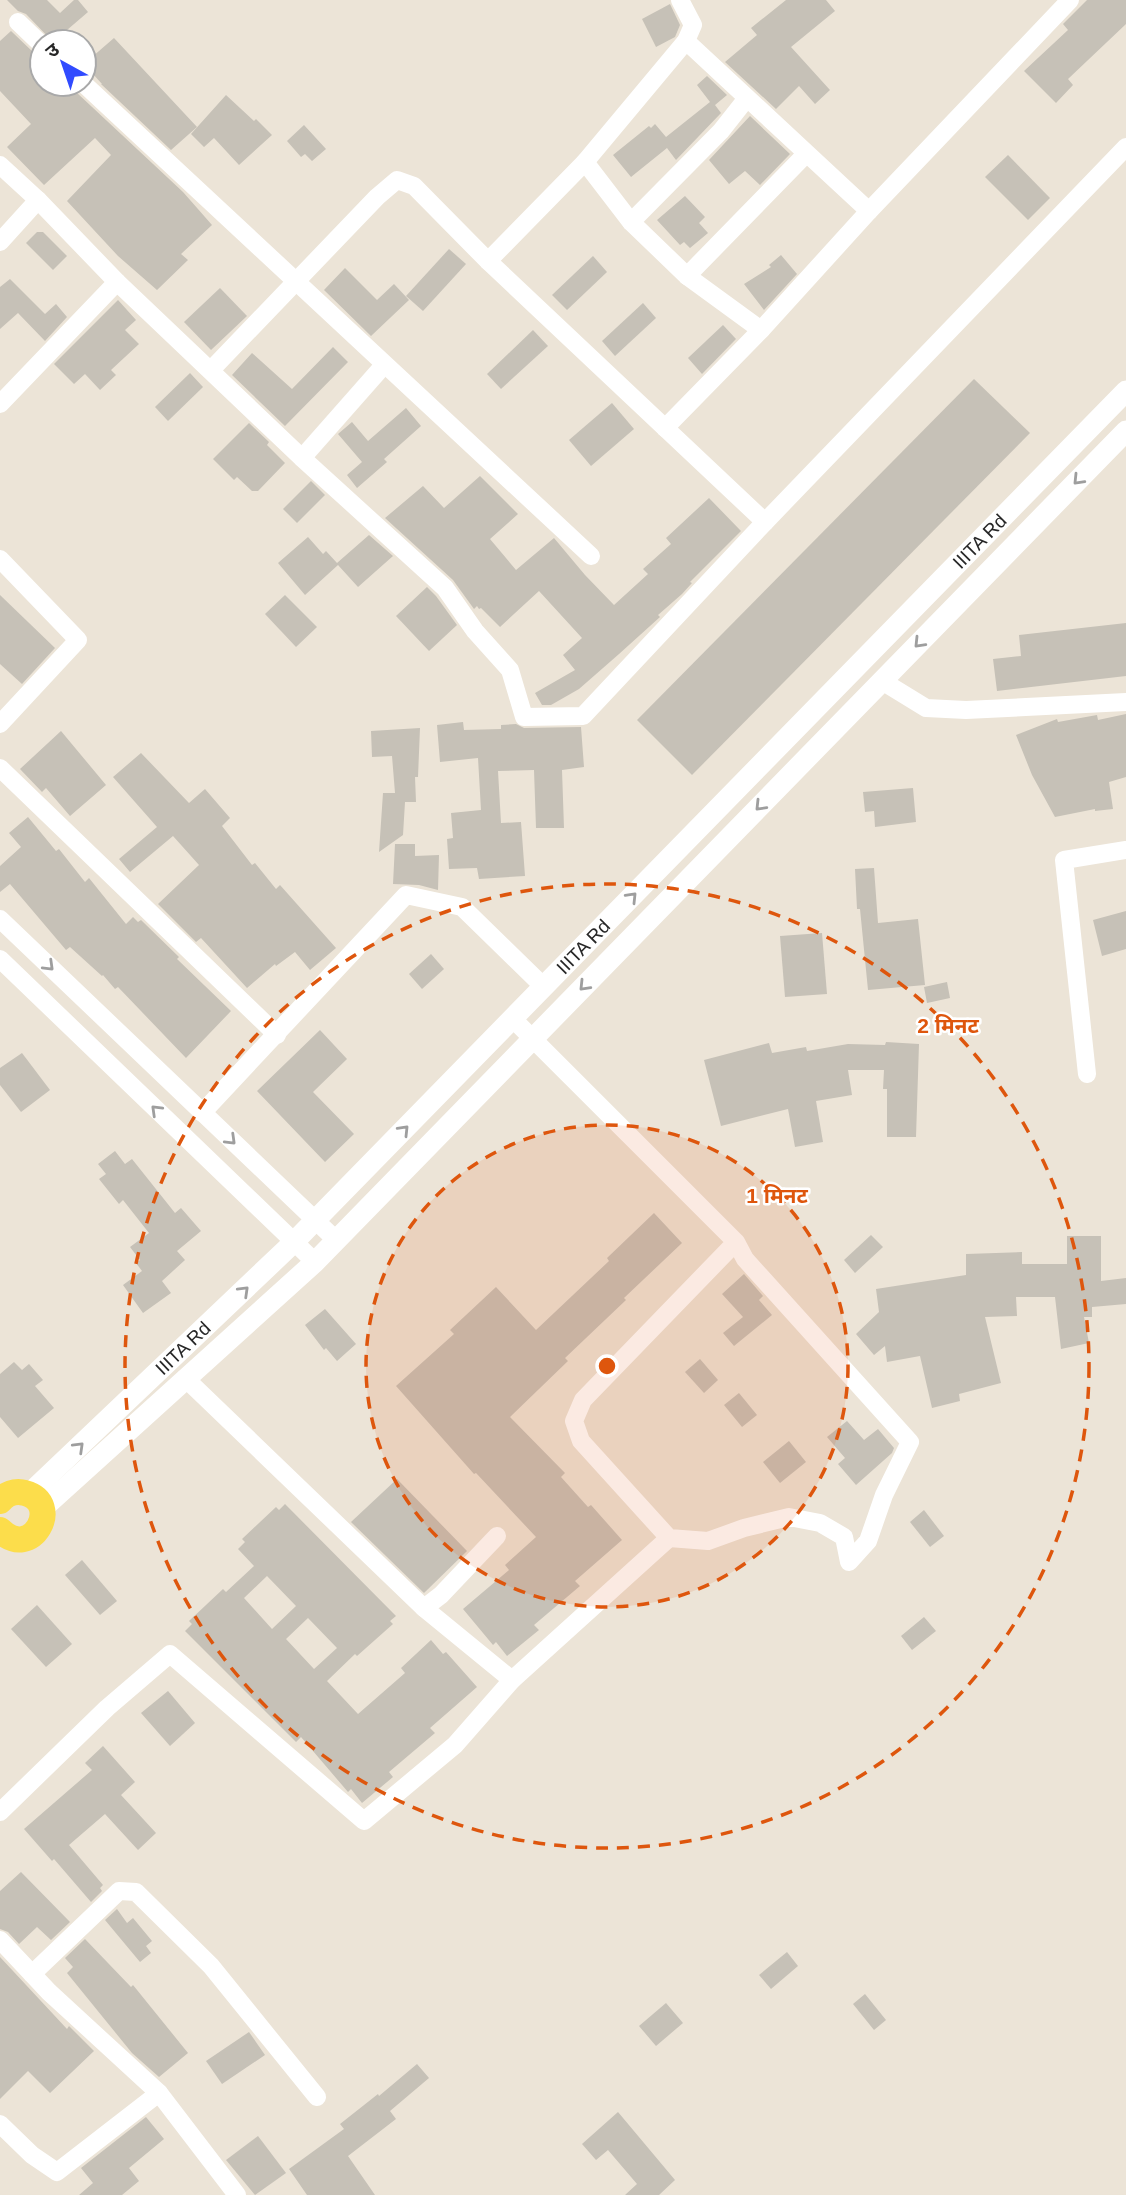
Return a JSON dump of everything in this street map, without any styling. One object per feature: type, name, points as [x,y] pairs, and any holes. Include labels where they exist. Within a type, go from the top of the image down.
[{"type":"main road","points":[[4,1540],[24,1539],[37,1531],[43,1516],[16,1496]]},
{"type":"street","points":[[488,261],[585,162],[686,41],[693,25],[680,0]]},
{"type":"street","points":[[665,428],[761,330],[869,211],[1070,0]]},
{"type":"street","points":[[18,22],[28,31]]},
{"type":"street","points":[[686,41],[869,211]]},
{"type":"street","points":[[98,97],[591,556]]},
{"type":"street","points":[[631,222],[721,131],[747,98]]},
{"type":"street","points":[[0,165],[38,200],[117,282],[302,458],[445,588],[475,631],[510,670],[524,717],[583,716],[765,522],[1126,147]]},
{"type":"street","points":[[687,276],[806,153]]},
{"type":"street","points":[[585,162],[631,222],[687,276],[761,330]]},
{"type":"street","points":[[211,370],[377,197],[397,180],[414,186],[488,261],[765,522]]},
{"type":"street","points":[[0,242],[38,200]]},
{"type":"street","points":[[0,404],[117,282]]},
{"type":"street","points":[[302,458],[384,365]]},
{"type":"street","name":"IIITA Rd","points":[[16,1496],[293,1243],[1126,391]]},
{"type":"street","name":"IIITA Rd","points":[[16,1496],[185,1378],[314,1262],[1126,431]]},
{"type":"street","points":[[0,559],[78,640],[0,724]]},
{"type":"street","points":[[882,681],[926,708],[966,710],[1126,702]]},
{"type":"street","points":[[0,768],[277,1035]]},
{"type":"street","points":[[1087,1074],[1064,860],[1126,850]]},
{"type":"street","points":[[202,1113],[406,895],[462,907],[544,987]]},
{"type":"street","points":[[0,919],[336,1240]]},
{"type":"street","points":[[0,959],[314,1262]]},
{"type":"street","points":[[513,1019],[736,1242],[745,1259],[910,1442],[884,1495],[868,1541],[849,1562],[844,1537],[820,1523],[789,1517],[744,1528],[708,1541],[669,1538],[581,1441],[574,1421],[583,1400],[736,1242]]},
{"type":"street","points":[[185,1378],[424,1608],[512,1680]]},
{"type":"street","points":[[424,1608],[442,1595],[498,1536]]},
{"type":"street","points":[[0,1812],[107,1708],[170,1654],[364,1821],[455,1745],[512,1680],[669,1538]]},
{"type":"street","points":[[32,1974],[119,1891],[136,1892],[211,1966],[317,2097]]},
{"type":"street","points":[[0,1940],[32,1974],[159,2093],[237,2195]]},
{"type":"street","points":[[0,2124],[32,2155],[57,2172],[159,2093]]},
{"type":"building","points":[[7,0],[47,0],[60,13],[74,0],[78,0],[88,12],[69,28],[40,28],[26,14],[18,11]]},
{"type":"building","points":[[786,0],[826,0],[835,11],[791,47],[830,90],[815,104],[799,86],[776,109],[725,62],[757,35],[751,28]]},
{"type":"building","points":[[1087,0],[1126,0],[1126,24],[1068,79],[1073,85],[1056,103],[1024,71],[1068,30],[1063,24]]},
{"type":"building","points":[[670,4],[680,25],[675,37],[656,47],[642,19]]},
{"type":"building","points":[[11,31],[28,47],[28,98],[82,98],[183,192],[212,225],[181,254],[188,260],[157,290],[118,256],[67,201],[111,155],[95,138],[44,185],[7,147],[31,124],[0,91],[0,41]]},
{"type":"building","points":[[114,38],[197,127],[171,150],[101,84],[98,80],[98,52]]},
{"type":"building","points":[[707,76],[727,95],[715,105],[721,113],[676,160],[667,148],[631,177],[613,155],[649,126],[651,128],[655,124],[666,137],[710,102],[697,85]]},
{"type":"building","points":[[226,95],[272,135],[239,165],[214,138],[204,147],[191,134]]},
{"type":"building","points":[[750,116],[790,154],[760,185],[745,171],[729,184],[709,160]]},
{"type":"building","points":[[304,125],[326,149],[312,161],[305,154],[301,157],[287,141]]},
{"type":"building","points":[[1008,155],[1050,198],[1028,220],[985,177]]},
{"type":"building","points":[[685,196],[705,217],[699,223],[708,233],[690,248],[684,242],[680,245],[657,220]]},
{"type":"building","points":[[37,232],[43,232],[67,256],[53,270],[26,243]]},
{"type":"building","points":[[449,249],[466,264],[423,311],[406,296]]},
{"type":"building","points":[[781,255],[797,274],[764,310],[744,284],[771,267],[769,265]]},
{"type":"building","points":[[593,256],[607,272],[567,310],[552,295]]},
{"type":"building","points":[[345,268],[377,300],[394,284],[409,300],[371,336],[324,290]]},
{"type":"building","points":[[10,279],[45,314],[56,304],[67,317],[45,341],[18,313],[0,329],[0,287]]},
{"type":"building","points":[[220,288],[247,316],[211,350],[184,322]]},
{"type":"building","points":[[118,300],[136,320],[125,330],[139,344],[111,370],[116,375],[100,390],[85,374],[74,384],[54,364]]},
{"type":"building","points":[[643,303],[656,318],[615,356],[602,341]]},
{"type":"building","points":[[723,325],[736,339],[702,374],[688,358]]},
{"type":"building","points":[[533,330],[548,346],[501,389],[487,374]]},
{"type":"building","points":[[333,347],[348,362],[285,426],[232,375],[252,353],[292,389]]},
{"type":"building","points":[[190,373],[203,387],[168,421],[155,407]]},
{"type":"building","points":[[974,379],[1030,433],[692,775],[637,720]]},
{"type":"building","points":[[612,403],[634,429],[591,466],[569,440]]},
{"type":"building","points":[[406,408],[421,426],[384,459],[387,462],[357,488],[347,475],[362,462],[338,434],[352,422],[368,441]]},
{"type":"building","points":[[249,423],[269,442],[267,445],[285,463],[258,491],[252,491],[237,477],[234,480],[213,459]]},
{"type":"building","points":[[480,476],[518,514],[490,539],[516,570],[554,538],[614,605],[648,574],[643,569],[671,544],[666,538],[709,498],[741,531],[690,582],[692,583],[682,594],[658,615],[660,617],[579,689],[551,705],[542,705],[535,693],[575,670],[563,655],[582,638],[539,591],[500,627],[481,608],[477,606],[474,609],[453,580],[385,518],[423,486],[444,508]]},
{"type":"building","points":[[311,481],[325,495],[297,523],[283,509]]},
{"type":"building","points":[[369,535],[393,556],[358,587],[338,565],[305,595],[278,563],[308,537],[323,554],[326,551],[337,563]]},
{"type":"building","points":[[427,587],[457,625],[429,651],[396,616]]},
{"type":"building","points":[[0,595],[55,648],[22,684],[0,664]]},
{"type":"building","points":[[285,595],[317,627],[296,647],[265,614]]},
{"type":"building","points":[[1126,623],[1126,676],[997,691],[993,659],[1021,656],[1019,635]]},
{"type":"building","points":[[1126,714],[1126,777],[1109,782],[1113,809],[1095,809],[1055,817],[1032,775],[1016,735],[1057,719],[1058,722],[1097,715],[1098,720]]},
{"type":"building","points":[[463,722],[464,730],[501,729],[501,725],[516,724],[524,728],[581,727],[584,767],[562,770],[564,828],[536,828],[534,770],[498,771],[501,823],[521,822],[525,876],[479,879],[477,868],[449,869],[447,839],[453,838],[451,813],[481,810],[478,758],[440,762],[437,725]]},
{"type":"building","points":[[420,728],[418,777],[415,777],[416,802],[405,802],[403,835],[379,852],[383,793],[395,793],[392,756],[372,757],[371,731]]},
{"type":"building","points":[[61,731],[106,785],[70,816],[46,788],[42,792],[20,769]]},
{"type":"building","points":[[141,753],[189,803],[205,789],[230,818],[222,826],[252,865],[255,863],[276,889],[280,885],[336,948],[310,970],[295,952],[276,966],[275,964],[247,988],[201,938],[196,942],[158,904],[199,865],[173,836],[130,872],[119,859],[157,827],[113,777]]},
{"type":"building","points":[[913,788],[916,822],[875,827],[874,811],[865,812],[863,792]]},
{"type":"building","points":[[28,817],[56,851],[59,849],[85,882],[89,878],[126,924],[133,917],[138,922],[141,920],[231,1011],[186,1058],[118,987],[115,989],[70,947],[66,950],[10,884],[0,892],[0,866],[21,847],[9,833]]},
{"type":"building","points":[[395,844],[415,844],[415,856],[439,855],[438,890],[419,885],[393,884]]},
{"type":"building","points":[[874,868],[878,923],[918,919],[925,985],[868,990],[860,909],[857,909],[855,869]]},
{"type":"building","points":[[1126,911],[1126,949],[1102,956],[1093,920]]},
{"type":"building","points":[[822,933],[827,994],[785,997],[780,936]]},
{"type":"building","points":[[431,954],[444,969],[422,989],[409,974]]},
{"type":"building","points":[[947,982],[950,998],[927,1003],[924,987]]},
{"type":"building","points":[[320,1030],[347,1059],[313,1092],[354,1134],[325,1162],[257,1091]]},
{"type":"building","points":[[886,1042],[919,1044],[916,1137],[887,1137],[887,1089],[883,1089],[884,1070],[848,1070],[852,1095],[816,1101],[823,1142],[795,1147],[788,1109],[721,1126],[704,1060],[769,1043],[772,1053],[806,1047],[807,1051],[848,1044],[885,1045]]},
{"type":"building","points":[[22,1053],[50,1090],[21,1112],[0,1085],[0,1068]]},
{"type":"building","points":[[115,1151],[125,1164],[132,1159],[175,1213],[181,1208],[201,1231],[177,1251],[185,1260],[162,1281],[171,1293],[143,1313],[123,1285],[142,1271],[136,1263],[140,1260],[130,1247],[149,1233],[123,1200],[119,1204],[99,1179],[106,1174],[98,1164]]},
{"type":"building","points":[[654,1213],[682,1243],[624,1298],[626,1300],[565,1358],[568,1361],[510,1417],[565,1473],[561,1477],[622,1540],[575,1581],[580,1586],[534,1625],[539,1630],[507,1656],[496,1642],[493,1645],[463,1609],[509,1570],[505,1565],[536,1537],[476,1473],[474,1474],[396,1386],[454,1334],[450,1330],[496,1287],[536,1330],[609,1261],[607,1258]]},
{"type":"building","points":[[871,1235],[883,1247],[855,1273],[844,1260]]},
{"type":"building","points":[[1067,1236],[1101,1236],[1101,1281],[1126,1278],[1126,1304],[1092,1307],[1092,1317],[1084,1317],[1089,1343],[1061,1349],[1055,1297],[1016,1297],[1017,1316],[985,1317],[1001,1383],[959,1394],[960,1401],[932,1408],[920,1356],[887,1362],[885,1346],[874,1355],[856,1334],[879,1312],[876,1289],[966,1275],[966,1254],[1022,1252],[1022,1264],[1067,1264]]},
{"type":"building","points":[[744,1274],[763,1296],[759,1300],[772,1315],[734,1346],[723,1333],[743,1317],[722,1294]]},
{"type":"building","points":[[325,1309],[356,1344],[337,1361],[326,1348],[324,1350],[305,1325]]},
{"type":"building","points":[[700,1359],[718,1380],[704,1393],[685,1372]]},
{"type":"building","points":[[14,1362],[22,1370],[29,1364],[43,1380],[35,1386],[54,1408],[18,1438],[0,1417],[0,1374]]},
{"type":"building","points":[[739,1393],[757,1415],[742,1427],[724,1405]]},
{"type":"building","points":[[847,1421],[864,1440],[878,1429],[894,1448],[892,1453],[856,1485],[838,1464],[845,1458],[827,1437]]},
{"type":"building","points":[[789,1441],[806,1462],[780,1483],[763,1462]]},
{"type":"building","points":[[397,1479],[467,1551],[424,1593],[351,1522]]},
{"type":"building","points":[[285,1504],[396,1616],[390,1621],[393,1624],[357,1656],[355,1654],[327,1681],[358,1714],[405,1673],[401,1668],[431,1640],[443,1654],[446,1652],[477,1687],[430,1728],[435,1733],[389,1772],[393,1777],[362,1803],[351,1789],[348,1792],[301,1737],[296,1742],[185,1631],[192,1624],[189,1621],[223,1589],[226,1592],[254,1566],[238,1549],[245,1542],[242,1539],[276,1507],[279,1510]],"holes":[[[267,1576],[296,1606],[272,1629],[244,1598]],[[308,1618],[337,1648],[314,1669],[286,1639]]]},
{"type":"building","points":[[924,1510],[944,1536],[930,1547],[910,1522]]},
{"type":"building","points":[[82,1560],[117,1601],[100,1615],[65,1575]]},
{"type":"building","points":[[37,1605],[72,1644],[46,1667],[11,1629]]},
{"type":"building","points":[[924,1617],[936,1631],[912,1650],[901,1636]]},
{"type":"building","points":[[168,1691],[195,1723],[170,1746],[141,1713]]},
{"type":"building","points":[[103,1746],[135,1782],[121,1795],[156,1833],[138,1850],[105,1814],[69,1845],[103,1885],[100,1888],[102,1891],[91,1902],[24,1829],[92,1770],[85,1763]]},
{"type":"building","points":[[21,1872],[70,1922],[51,1940],[37,1927],[19,1944],[8,1932],[0,1929],[0,1891]]},
{"type":"building","points":[[117,1909],[127,1923],[133,1918],[152,1941],[146,1946],[151,1953],[140,1962],[105,1920]]},
{"type":"building","points":[[85,1939],[131,1987],[133,1985],[188,2053],[159,2077],[132,2053],[67,1973],[73,1967],[65,1958]]},
{"type":"building","points":[[787,1952],[798,1966],[771,1989],[759,1975]]},
{"type":"building","points":[[0,1957],[67,2029],[69,2026],[94,2051],[50,2093],[28,2071],[0,2099]]},
{"type":"building","points":[[865,1994],[886,2020],[874,2030],[853,2004]]},
{"type":"building","points":[[666,2003],[683,2023],[656,2046],[639,2026]]},
{"type":"building","points":[[249,2032],[265,2055],[222,2084],[206,2061]]},
{"type":"building","points":[[417,2064],[429,2078],[390,2111],[396,2119],[348,2156],[375,2195],[307,2195],[289,2169],[344,2129],[340,2124]]},
{"type":"building","points":[[618,2112],[675,2180],[659,2195],[625,2195],[637,2184],[608,2150],[596,2160],[582,2144]]},
{"type":"building","points":[[146,2117],[164,2139],[129,2168],[139,2181],[122,2195],[79,2195],[93,2183],[81,2168]]},
{"type":"building","points":[[258,2136],[286,2173],[255,2195],[226,2160]]}]
